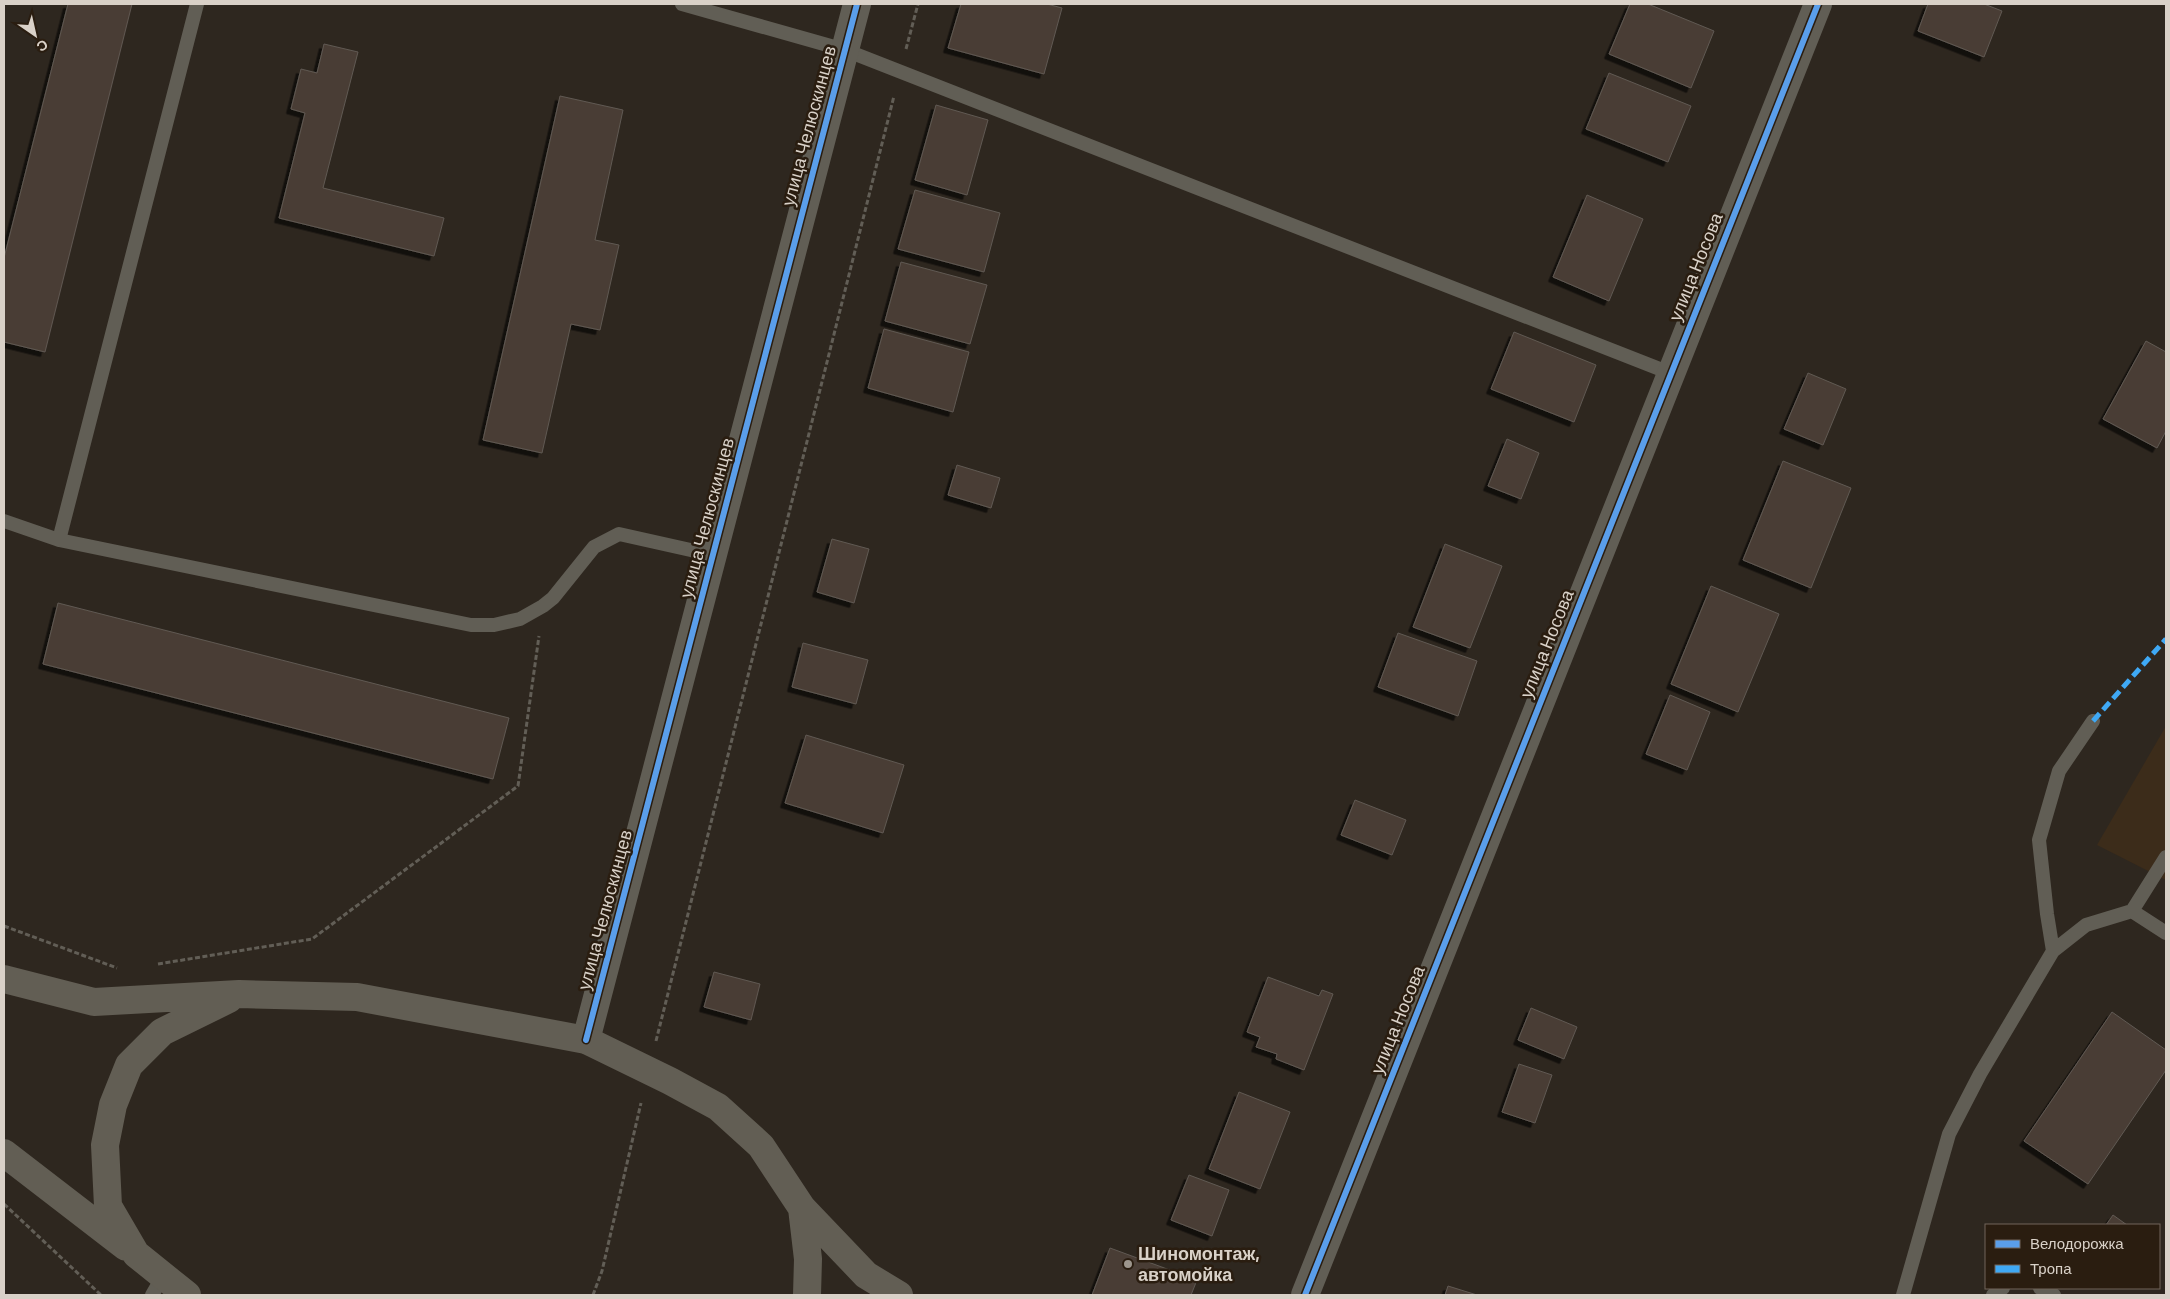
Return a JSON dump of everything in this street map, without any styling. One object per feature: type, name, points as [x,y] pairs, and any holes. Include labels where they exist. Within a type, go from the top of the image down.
[{"type":"main road","points":[[4,979],[94,1002],[239,994],[356,997],[586,1040],[649,1070],[718,1107],[761,1146],[802,1208],[866,1275],[899,1295]]},
{"type":"main road","points":[[187,1295],[157,1286],[108,1206],[105,1144],[113,1104],[129,1065],[162,1032],[239,994]]},
{"type":"main road","points":[[4,1154],[136,1254]]},
{"type":"main road","points":[[802,1208],[808,1259],[807,1295]]},
{"type":"street","name":"улица Челюскинцев","points":[[586,1040],[856,4]]},
{"type":"street","name":"улица Носова","points":[[1305,1295],[1818,4]]},
{"type":"lane","points":[[59,540],[197,4]]},
{"type":"lane","points":[[682,4],[845,50],[1670,373]]},
{"type":"lane","points":[[4,521],[59,540],[471,626],[494,625],[520,619],[543,606],[553,598],[594,547],[619,534],[713,556]]},
{"type":"lane","points":[[2053,951],[2039,840],[2059,771],[2093,721]]},
{"type":"lane","points":[[1903,1295],[1949,1134],[1980,1074],[2053,951],[2086,925],[2132,911],[2166,857]]},
{"type":"lane","points":[[2132,911],[2166,933]]},
{"type":"lane","points":[[2042,1289],[2054,1295]]},
{"type":"path","points":[[594,1295],[602,1271],[649,1070],[830,344],[918,4]]},
{"type":"path","points":[[152,965],[312,939],[518,786],[543,606]]},
{"type":"path","points":[[4,926],[124,970]]},
{"type":"path","points":[[4,1204],[101,1295]]},
{"type":"shaded area","points":[[2166,726],[2166,880],[2097,845]]},
{"type":"building","points":[[68,4],[132,4],[45,352],[4,342],[4,258]]},
{"type":"building","points":[[961,4],[1047,4],[1062,8],[1044,74],[948,48]]},
{"type":"building","points":[[1630,4],[1648,4],[1714,31],[1691,88],[1609,54]]},
{"type":"building","points":[[1928,4],[1984,4],[2002,11],[1984,57],[1918,31]]},
{"type":"building","points":[[324,44],[358,52],[323,188],[444,218],[434,256],[279,218],[305,113],[291,109],[301,69],[317,73]]},
{"type":"building","points":[[1609,73],[1691,106],[1668,162],[1586,129]]},
{"type":"building","points":[[560,96],[623,110],[595,240],[619,245],[600,330],[571,324],[542,453],[483,440]]},
{"type":"building","points":[[936,105],[988,120],[967,195],[915,180]]},
{"type":"building","points":[[915,190],[1000,213],[984,272],[898,249]]},
{"type":"building","points":[[1587,195],[1643,219],[1609,301],[1553,277]]},
{"type":"building","points":[[901,262],[987,285],[970,344],[885,321]]},
{"type":"building","points":[[884,329],[969,352],[953,412],[868,388]]},
{"type":"building","points":[[1514,332],[1596,365],[1574,422],[1491,389]]},
{"type":"building","points":[[2146,341],[2166,352],[2166,431],[2157,448],[2103,419]]},
{"type":"building","points":[[1808,373],[1846,389],[1823,445],[1784,429]]},
{"type":"building","points":[[1507,439],[1539,453],[1521,499],[1488,486]]},
{"type":"building","points":[[1783,461],[1851,488],[1811,588],[1743,560]]},
{"type":"building","points":[[957,465],[1000,478],[991,508],[948,495]]},
{"type":"building","points":[[832,539],[869,549],[854,603],[817,592]]},
{"type":"building","points":[[1445,544],[1502,566],[1470,648],[1413,627]]},
{"type":"building","points":[[1711,586],[1779,614],[1738,712],[1671,684]]},
{"type":"building","points":[[58,603],[509,718],[493,779],[43,664]]},
{"type":"building","points":[[1398,633],[1477,661],[1458,716],[1378,687]]},
{"type":"building","points":[[803,643],[868,660],[856,704],[792,687]]},
{"type":"building","points":[[1670,695],[1710,712],[1687,770],[1646,754]]},
{"type":"building","points":[[806,735],[904,765],[883,833],[785,803]]},
{"type":"building","points":[[1355,800],[1406,820],[1392,855],[1341,835]]},
{"type":"building","points":[[714,972],[760,984],[751,1020],[704,1007]]},
{"type":"building","points":[[1268,977],[1319,996],[1322,990],[1333,994],[1304,1070],[1276,1059],[1277,1054],[1256,1047],[1260,1037],[1247,1032]]},
{"type":"building","points":[[1531,1008],[1577,1027],[1564,1059],[1518,1040]]},
{"type":"building","points":[[2112,1012],[2166,1050],[2166,1070],[2088,1184],[2024,1141]]},
{"type":"building","points":[[1519,1064],[1552,1075],[1535,1123],[1502,1112]]},
{"type":"building","points":[[1239,1092],[1290,1112],[1260,1189],[1209,1169]]},
{"type":"building","points":[[1189,1175],[1229,1190],[1212,1236],[1171,1220]]},
{"type":"building","points":[[2113,1215],[2126,1224],[2107,1224]]},
{"type":"building","name":"Шиномонтаж, автомойка","points":[[1110,1248],[1197,1280],[1191,1295],[1092,1295]]},
{"type":"building","points":[[1448,1286],[1477,1295],[1445,1295]]},
{"type":"marked path","points":[[2093,721],[2166,639]]},
{"type":"cycle path","points":[[586,1040],[857,4]]},
{"type":"cycle path","points":[[1305,1295],[1818,4]]},
{"type":"place","name":"Шиномонтаж, автомойка","points":[[1128,1264]]}]
